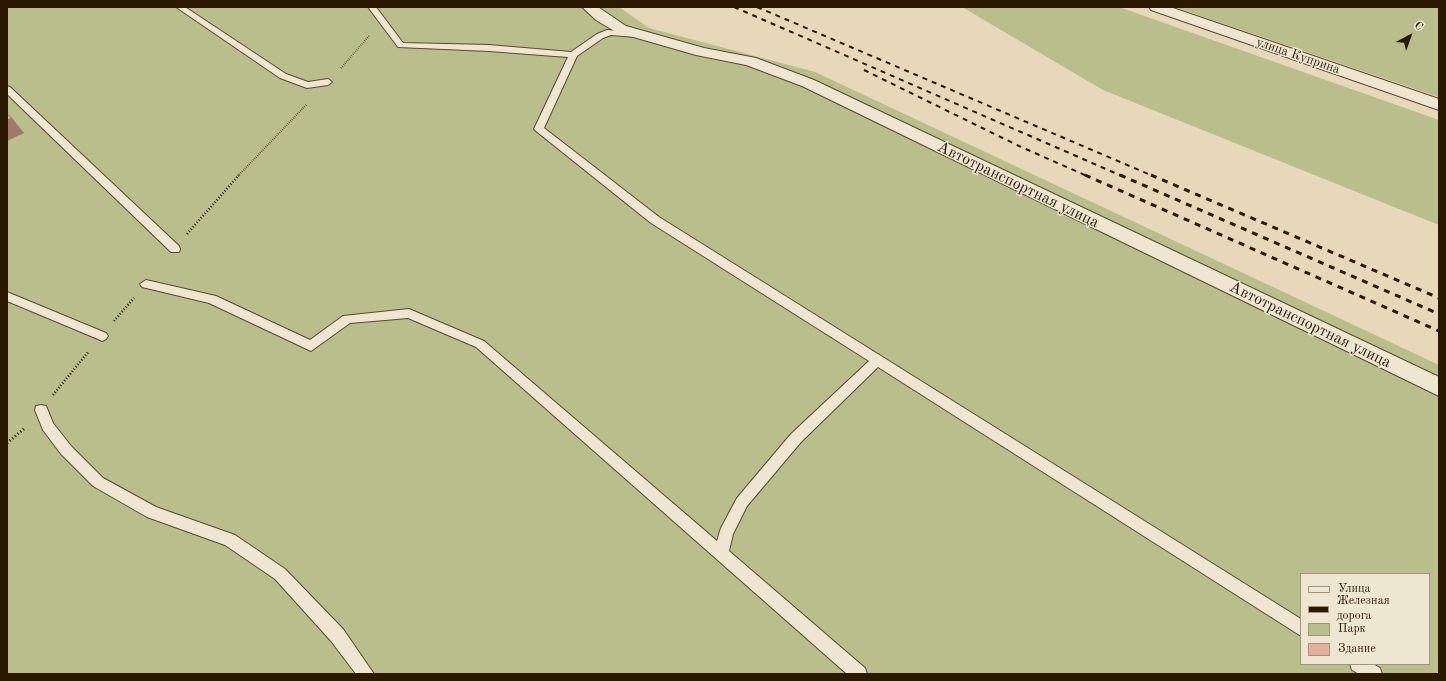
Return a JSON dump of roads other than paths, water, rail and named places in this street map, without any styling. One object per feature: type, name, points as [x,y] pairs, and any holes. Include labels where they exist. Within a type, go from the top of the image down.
[{"type":"street","name":"Автотранспортная улица","points":[[589,7],[601,17],[621,29],[702,52],[750,61],[808,83],[1439,387]]},
{"type":"street","name":"улица Куприна","points":[[1156,7],[1439,105]]},
{"type":"lane","points":[[180,7],[283,76],[307,85],[328,82]]},
{"type":"lane","points":[[372,7],[383,19],[401,45],[489,48],[573,56]]},
{"type":"lane","points":[[643,36],[610,32],[600,36],[573,56],[539,129],[655,220],[1300,627]]},
{"type":"lane","points":[[7,89],[175,249]]},
{"type":"lane","points":[[146,284],[212,299],[310,346],[347,319],[409,313],[480,344],[859,674]]},
{"type":"lane","points":[[7,296],[102,336]]},
{"type":"lane","points":[[721,553],[726,533],[742,502],[796,438],[878,360]]},
{"type":"lane","points":[[41,410],[48,426],[66,450],[98,482],[152,512],[230,540],[280,574],[337,635],[366,674]]},
{"type":"lane","points":[[1360,665],[1374,674]]},
{"type":"railway","points":[[734,7],[1122,176]]},
{"type":"railway","points":[[757,7],[1153,176]]},
{"type":"railway","points":[[864,70],[1019,146],[1087,176]]},
{"type":"railway","points":[[1085,175],[1439,331]]},
{"type":"railway","points":[[1120,175],[1439,314]]},
{"type":"railway","points":[[1151,175],[1439,298]]}]
